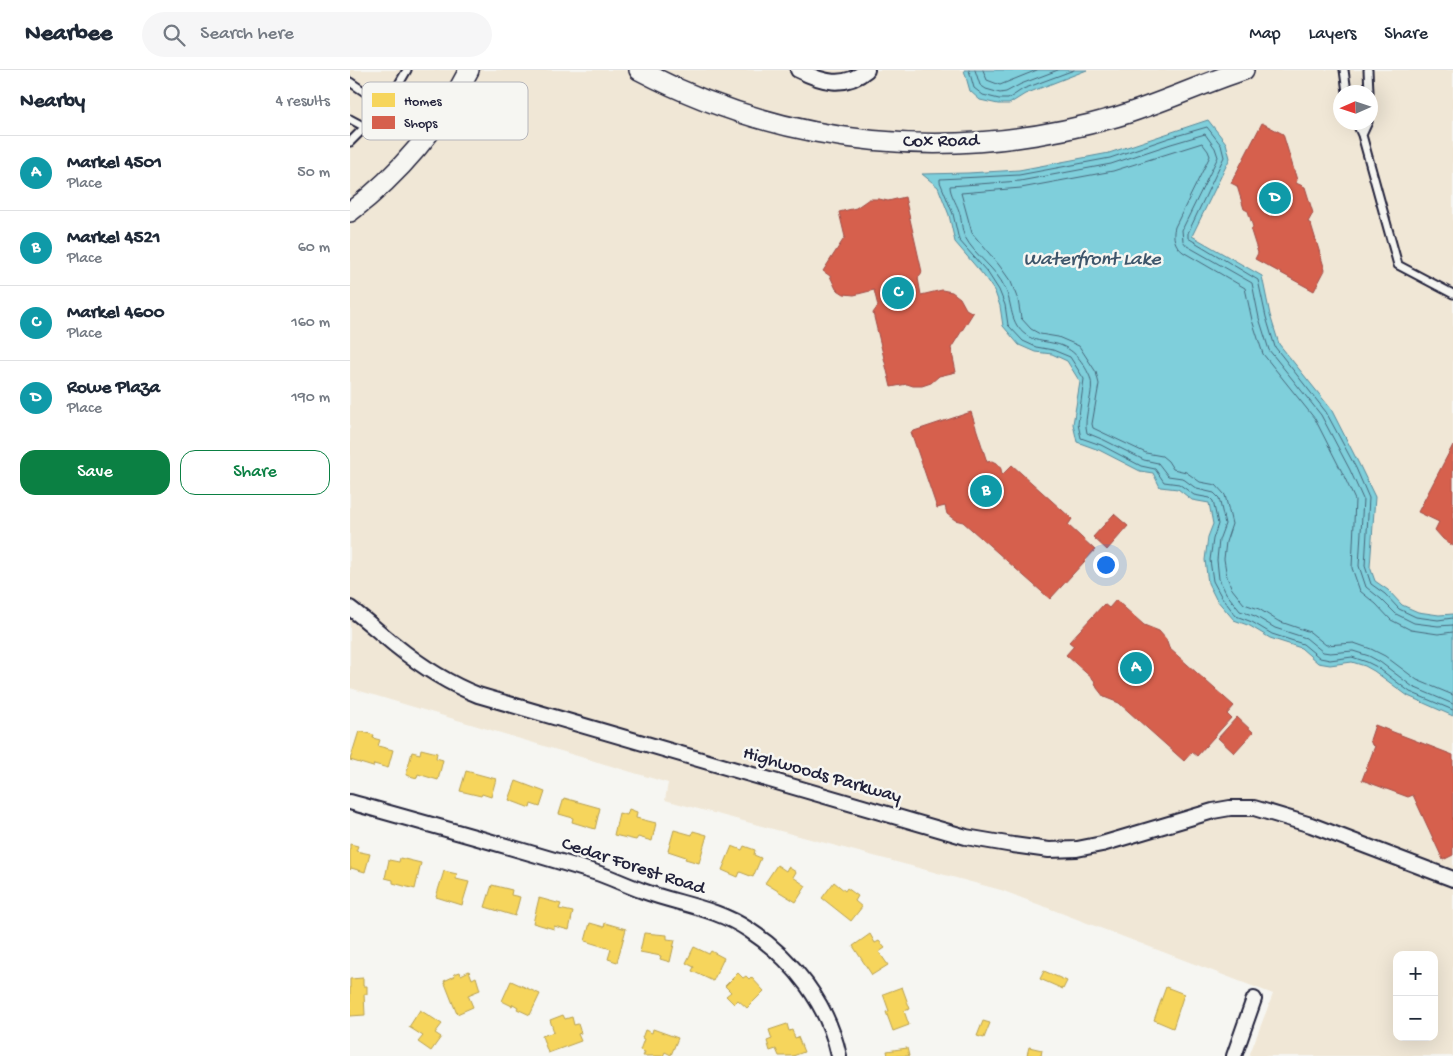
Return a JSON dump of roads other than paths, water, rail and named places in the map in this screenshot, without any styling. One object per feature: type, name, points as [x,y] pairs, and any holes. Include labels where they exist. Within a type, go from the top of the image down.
[{"type":"main road","points":[[463,82],[469,70]]},
{"type":"main road","name":"Cox Road","points":[[639,70],[701,100],[769,121],[855,140],[898,143],[988,141],[1054,132],[1137,110],[1244,70]]},
{"type":"main road","points":[[350,212],[396,171],[423,140]]},
{"type":"street","points":[[798,70],[814,78],[837,83],[847,81],[867,70]]},
{"type":"street","name":"Highwoods Parkway","points":[[350,608],[435,674],[454,685],[478,695],[966,837],[1013,846],[1049,850],[1077,849],[1102,844],[1213,811],[1230,808],[1254,808],[1311,825],[1453,878]]},
{"type":"street","name":"Cedar Forest Road","points":[[350,802],[595,872],[644,892],[725,917],[747,928],[767,943],[793,968],[816,998],[836,1043],[839,1056]]},
{"type":"street","points":[[1234,1056],[1254,999]]},
{"type":"lane","points":[[400,82],[407,70]]},
{"type":"lane","points":[[1344,70],[1346,85]]},
{"type":"lane","points":[[1368,70],[1369,85]]},
{"type":"lane","points":[[350,82],[362,90]]},
{"type":"lane","points":[[350,119],[362,125]]},
{"type":"lane","points":[[350,142],[362,130]]},
{"type":"lane","points":[[1360,130],[1398,265],[1453,294]]},
{"type":"lane","points":[[1362,135],[1364,130]]},
{"type":"water","points":[[964,70],[1087,70],[1025,94],[1009,104],[998,104],[980,100],[970,91]]},
{"type":"water","name":"Waterfront Lake","points":[[1208,120],[1226,143],[1230,158],[1192,236],[1262,276],[1270,315],[1279,344],[1331,409],[1375,497],[1370,567],[1375,581],[1388,590],[1402,605],[1418,612],[1439,615],[1453,614],[1453,716],[1408,696],[1365,666],[1352,662],[1330,665],[1318,663],[1301,648],[1270,638],[1250,626],[1234,620],[1216,599],[1208,583],[1205,560],[1208,537],[1213,524],[1209,503],[1192,500],[1178,489],[1160,487],[1153,473],[1140,471],[1099,450],[1077,442],[1073,424],[1080,382],[1067,361],[1052,354],[1035,352],[1019,345],[1003,326],[1000,306],[995,292],[955,242],[949,215],[938,187],[922,174],[1019,170],[1109,153]]},
{"type":"place","name":"Rowe Plaza","points":[[1275,198]]},
{"type":"place","name":"Markel 4600","points":[[898,293]]},
{"type":"place","name":"Markel 4521","points":[[986,491]]},
{"type":"place","name":"Markel 4501","points":[[1136,668]]}]
